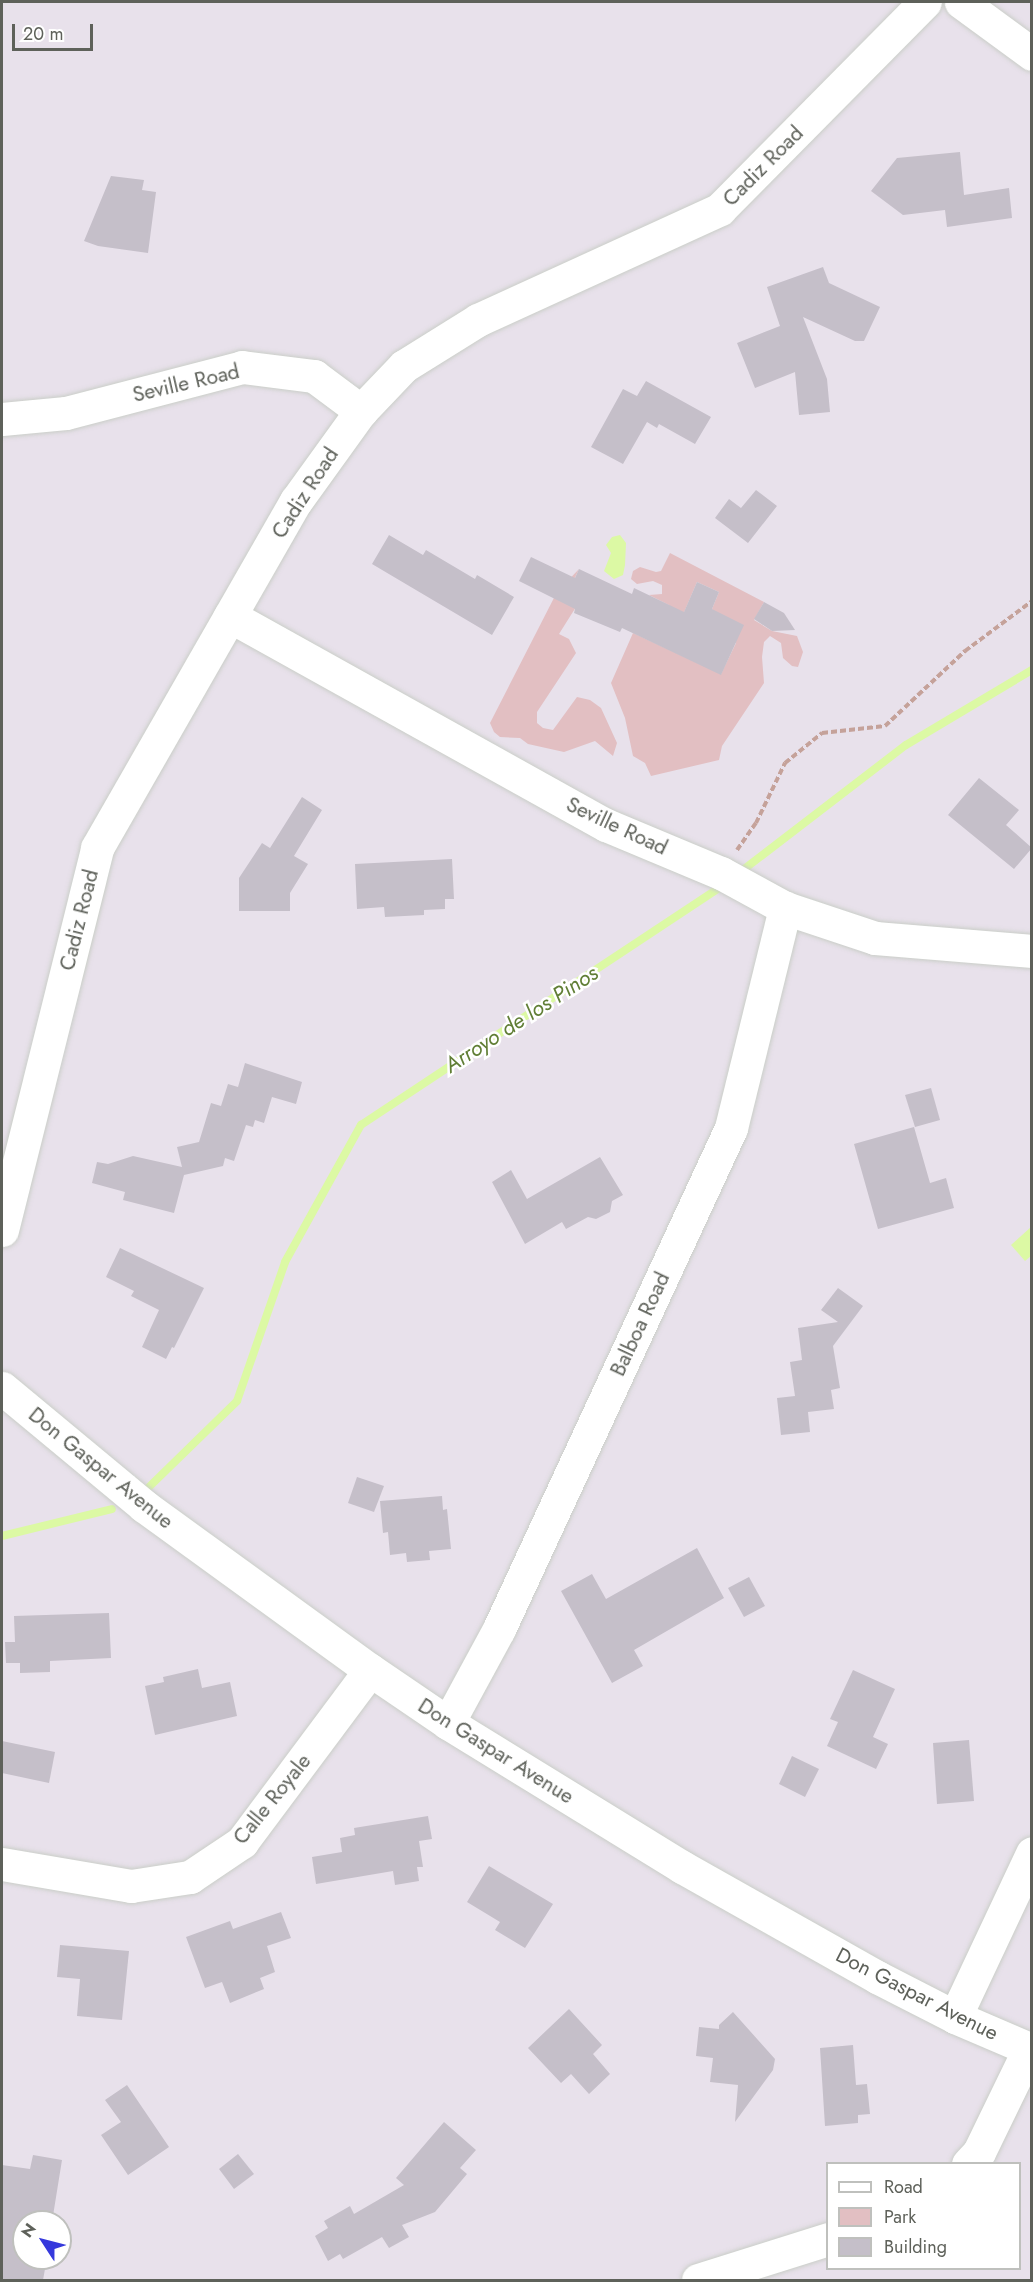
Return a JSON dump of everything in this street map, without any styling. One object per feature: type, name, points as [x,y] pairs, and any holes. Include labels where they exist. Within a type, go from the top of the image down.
[{"type":"street","name":"Cadiz Road","points":[[2,1230],[97,848],[296,501],[361,411],[404,366],[478,320],[720,209],[925,2]]},
{"type":"street","points":[[961,2],[1032,54]]},
{"type":"street","name":"Seville Road","points":[[2,419],[66,413],[242,367],[314,376],[361,411]]},
{"type":"street","name":"Seville Road","points":[[230,616],[606,825],[721,873],[786,908],[875,938],[1032,951]]},
{"type":"street","name":"Balboa Road","points":[[448,1723],[499,1629],[731,1128],[786,908]]},
{"type":"street","name":"Don Gaspar Avenue","points":[[2,1388],[144,1506],[370,1670],[448,1723],[682,1867],[877,1977],[955,2017],[1030,2049]]},
{"type":"street","name":"Calle Royale","points":[[2,1864],[131,1886],[190,1877],[242,1842],[370,1670]]},
{"type":"street","points":[[955,2017],[1032,1853]]},
{"type":"street","points":[[969,2162],[979,2152],[1030,2049]]},
{"type":"street","points":[[698,2280],[826,2241]]},
{"type":"path","points":[[721,873],[756,823],[784,763],[822,734],[885,726],[965,651],[1032,601]]},
{"type":"green space","points":[[670,553],[764,602],[754,620],[772,631],[797,636],[803,652],[798,667],[792,666],[783,658],[781,643],[770,636],[764,642],[762,657],[764,683],[722,746],[719,760],[651,776],[645,763],[633,756],[625,718],[611,683],[633,633],[721,674],[736,643],[712,609],[719,592],[697,582],[682,617],[669,605],[649,595],[662,594],[662,585],[653,581],[637,584],[631,579],[633,571],[640,567],[656,572],[661,571]]},
{"type":"green space","points":[[579,569],[564,601],[576,607],[559,634],[569,639],[576,653],[537,712],[537,723],[543,728],[553,730],[577,697],[590,700],[601,708],[617,743],[613,756],[595,741],[564,752],[528,744],[520,738],[500,737],[494,732],[490,723],[557,592]]},
{"type":"shaded area","points":[[620,535],[626,543],[625,565],[623,575],[614,579],[604,571],[611,553],[606,545],[612,537]]},
{"type":"shaded area","points":[[1031,1227],[1031,1256],[1025,1261],[1011,1245]]},
{"type":"building","points":[[960,152],[964,195],[1009,188],[1012,218],[947,227],[945,210],[903,215],[871,191],[897,158]]},
{"type":"building","points":[[111,176],[144,180],[142,190],[156,192],[148,253],[98,246],[84,241]]},
{"type":"building","points":[[823,267],[829,283],[880,307],[864,341],[855,341],[803,317],[827,379],[830,412],[799,415],[795,372],[755,388],[737,343],[780,326],[767,287]]},
{"type":"building","points":[[646,381],[711,417],[695,444],[659,424],[657,428],[647,422],[623,464],[591,447],[623,389],[637,396]]},
{"type":"building","points":[[756,490],[777,506],[748,543],[715,518],[729,499],[741,508]]},
{"type":"building","points":[[389,535],[423,555],[426,550],[475,579],[477,575],[514,597],[492,635],[372,564]]},
{"type":"building","points":[[531,557],[575,578],[579,569],[632,594],[634,588],[684,612],[697,582],[719,592],[712,609],[744,625],[721,675],[622,628],[620,632],[574,613],[575,609],[519,581]]},
{"type":"building","points":[[764,602],[784,613],[795,630],[772,631],[754,619]]},
{"type":"building","points":[[979,778],[1019,810],[1006,825],[1032,848],[1014,869],[948,815]]},
{"type":"building","points":[[302,797],[322,810],[294,856],[308,864],[290,893],[290,911],[239,911],[239,878],[262,843],[270,848]]},
{"type":"building","points":[[452,859],[454,899],[445,899],[445,909],[424,910],[424,915],[385,917],[384,907],[357,909],[355,864]]},
{"type":"building","points":[[245,1063],[302,1082],[296,1104],[272,1097],[264,1123],[255,1120],[253,1127],[246,1125],[234,1161],[225,1158],[223,1166],[184,1175],[174,1213],[123,1200],[125,1192],[92,1183],[97,1162],[108,1164],[133,1156],[182,1167],[177,1147],[199,1142],[211,1103],[221,1106],[228,1084],[238,1087]]},
{"type":"building","points":[[931,1088],[940,1120],[915,1127],[905,1095]]},
{"type":"building","points":[[914,1127],[930,1183],[946,1178],[954,1208],[878,1229],[854,1144]]},
{"type":"building","points":[[600,1157],[623,1195],[612,1201],[610,1212],[596,1219],[588,1217],[566,1229],[562,1222],[525,1244],[492,1182],[511,1170],[527,1199]]},
{"type":"building","points":[[120,1248],[204,1288],[174,1348],[172,1347],[166,1359],[142,1347],[159,1310],[131,1296],[134,1291],[106,1277]]},
{"type":"building","points":[[838,1288],[863,1306],[833,1346],[840,1388],[831,1390],[834,1409],[808,1412],[810,1432],[781,1435],[777,1398],[795,1396],[790,1362],[802,1360],[798,1328],[838,1322],[821,1310]]},
{"type":"building","points":[[357,1477],[384,1486],[374,1512],[348,1503]]},
{"type":"building","points":[[442,1496],[443,1510],[447,1509],[451,1549],[429,1551],[430,1560],[407,1562],[406,1553],[390,1555],[388,1532],[383,1533],[380,1501]]},
{"type":"building","points":[[697,1548],[724,1598],[634,1650],[643,1666],[612,1683],[561,1591],[592,1574],[606,1599]]},
{"type":"building","points":[[749,1577],[765,1606],[744,1617],[728,1588]]},
{"type":"building","points":[[109,1613],[111,1658],[50,1661],[50,1672],[20,1673],[20,1663],[6,1663],[5,1642],[15,1642],[14,1616]]},
{"type":"building","points":[[198,1669],[202,1688],[230,1682],[237,1716],[155,1735],[145,1686],[164,1682],[163,1677]]},
{"type":"building","points":[[853,1670],[895,1689],[873,1737],[888,1744],[876,1769],[827,1746],[838,1722],[830,1719]]},
{"type":"building","points":[[969,1740],[974,1801],[937,1804],[933,1743]]},
{"type":"building","points":[[2,1741],[55,1752],[49,1783],[2,1773]]},
{"type":"building","points":[[792,1756],[819,1769],[805,1797],[779,1784]]},
{"type":"building","points":[[428,1816],[432,1839],[419,1841],[423,1867],[417,1867],[419,1881],[395,1885],[393,1871],[316,1884],[312,1857],[342,1852],[340,1838],[355,1835],[354,1828]]},
{"type":"building","points":[[489,1866],[553,1904],[525,1948],[495,1930],[500,1922],[467,1902]]},
{"type":"building","points":[[281,1912],[291,1938],[267,1946],[275,1972],[260,1978],[264,1989],[230,2003],[222,1982],[205,1988],[186,1937],[230,1921],[233,1929]]},
{"type":"building","points":[[60,1945],[129,1951],[122,2020],[77,2016],[80,1979],[57,1977]]},
{"type":"building","points":[[569,2009],[602,2045],[593,2054],[610,2074],[589,2094],[571,2074],[561,2083],[528,2048]]},
{"type":"building","points":[[733,2012],[775,2059],[773,2070],[735,2122],[738,2085],[710,2082],[713,2058],[696,2056],[699,2027],[719,2029],[719,2025]]},
{"type":"building","points":[[853,2045],[856,2085],[867,2084],[870,2114],[858,2115],[858,2123],[825,2126],[820,2048]]},
{"type":"building","points":[[127,2085],[169,2147],[128,2175],[101,2135],[121,2122],[105,2100]]},
{"type":"building","points":[[444,2122],[476,2150],[460,2168],[467,2174],[435,2212],[402,2225],[409,2237],[389,2248],[382,2237],[343,2259],[340,2254],[328,2261],[315,2236],[328,2228],[324,2221],[350,2206],[354,2214],[404,2185],[396,2178]]},
{"type":"building","points":[[238,2154],[254,2174],[234,2189],[219,2169]]},
{"type":"building","points":[[33,2155],[62,2160],[54,2210],[12,2210],[12,2270],[45,2270],[43,2280],[2,2280],[2,2165],[30,2169]]},
{"type":"waterway","name":"Arroyo de los Pinos","points":[[739,873],[906,745],[1032,670]]},
{"type":"waterway","name":"Arroyo de los Pinos","points":[[149,1487],[237,1401],[285,1262],[361,1125],[724,885]]},
{"type":"waterway","name":"Arroyo de los Pinos","points":[[2,1536],[112,1509]]}]
